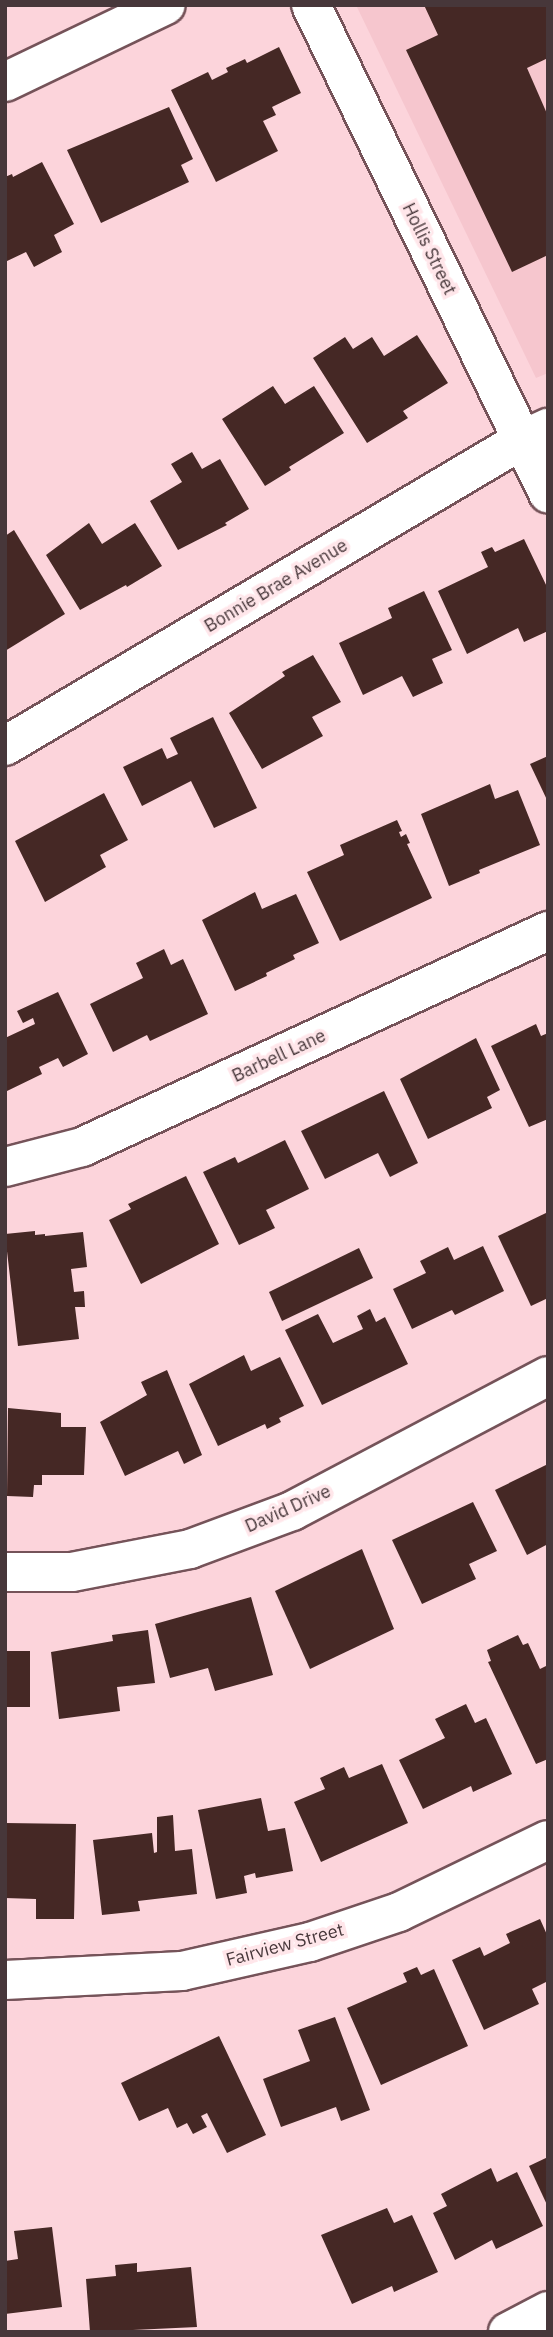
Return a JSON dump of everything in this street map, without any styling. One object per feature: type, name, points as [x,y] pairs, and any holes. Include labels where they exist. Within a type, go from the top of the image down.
[{"type":"street","points":[[5,82],[166,5]]},
{"type":"street","name":"Hollis Street","points":[[311,5],[535,434],[548,493]]},
{"type":"street","name":"Bonnie Brae Avenue","points":[[5,746],[535,434]]},
{"type":"street","name":"Barbell Lane","points":[[5,1167],[82,1147],[548,931]]},
{"type":"street","name":"David Drive","points":[[5,1572],[72,1572],[190,1549],[292,1511],[548,1376]]},
{"type":"street","name":"Fairview Street","points":[[5,1980],[182,1971],[310,1942],[399,1912],[548,1840]]},
{"type":"street","points":[[508,2332],[548,2311]]},
{"type":"shaded area","points":[[356,5],[548,5],[548,373],[536,378]]},
{"type":"building","points":[[424,5],[548,5],[548,58],[527,68],[548,116],[548,255],[512,272],[406,50],[438,35]]},
{"type":"building","points":[[279,47],[301,93],[272,107],[276,115],[263,121],[278,151],[216,182],[171,90],[208,72],[212,80],[228,72],[226,68],[245,59],[247,63]]},
{"type":"building","points":[[169,107],[193,159],[181,165],[189,182],[101,223],[67,150]]},
{"type":"building","points":[[42,162],[74,224],[54,235],[62,252],[34,267],[26,252],[5,262],[5,177],[12,174],[13,177]]},
{"type":"building","points":[[417,335],[448,383],[403,411],[408,418],[367,443],[313,358],[345,337],[353,349],[372,337],[384,356]]},
{"type":"building","points":[[273,386],[285,404],[314,386],[344,433],[289,467],[291,470],[265,486],[222,419]]},
{"type":"building","points":[[192,452],[202,469],[220,459],[249,509],[225,523],[227,525],[178,550],[150,501],[182,482],[171,464]]},
{"type":"building","points":[[89,523],[102,544],[135,523],[162,566],[80,610],[46,555]]},
{"type":"building","points":[[14,530],[65,614],[5,651],[5,536]]},
{"type":"building","points":[[524,539],[548,589],[548,631],[524,642],[518,628],[467,654],[438,591],[488,567],[481,552],[492,547],[495,552]]},
{"type":"building","points":[[424,591],[452,650],[432,659],[443,683],[413,697],[402,676],[363,695],[339,643],[392,618],[388,608]]},
{"type":"building","points":[[313,655],[341,702],[312,717],[323,736],[262,769],[229,713],[285,676],[282,672]]},
{"type":"building","points":[[213,717],[257,808],[214,828],[191,781],[142,806],[123,767],[162,748],[167,759],[178,754],[170,738]]},
{"type":"building","points":[[548,756],[548,802],[530,764]]},
{"type":"building","points":[[490,784],[495,799],[518,790],[540,845],[479,870],[480,873],[449,886],[421,814]]},
{"type":"building","points":[[104,793],[128,840],[100,855],[106,867],[45,902],[15,841]]},
{"type":"building","points":[[397,820],[402,831],[399,832],[401,837],[406,834],[410,843],[407,844],[432,898],[340,941],[307,872],[344,855],[340,845]]},
{"type":"building","points":[[255,892],[262,909],[296,894],[319,943],[293,955],[295,959],[266,973],[267,976],[235,991],[202,920]]},
{"type":"building","points":[[164,949],[171,965],[183,959],[208,1014],[150,1041],[147,1035],[113,1052],[90,1004],[143,978],[136,963]]},
{"type":"building","points":[[58,992],[88,1054],[63,1067],[58,1058],[39,1067],[42,1074],[5,1092],[5,1038],[35,1024],[33,1018],[23,1023],[17,1011]]},
{"type":"building","points":[[536,1024],[541,1036],[548,1033],[548,1119],[529,1127],[491,1046]]},
{"type":"building","points":[[476,1038],[500,1090],[487,1097],[492,1108],[428,1139],[400,1079]]},
{"type":"building","points":[[384,1091],[418,1163],[390,1177],[378,1153],[325,1179],[301,1131]]},
{"type":"building","points":[[285,1140],[309,1189],[266,1210],[275,1228],[239,1245],[203,1172],[235,1157],[238,1163]]},
{"type":"building","points":[[186,1176],[219,1244],[141,1284],[109,1220],[131,1209],[128,1204]]},
{"type":"building","points":[[548,1212],[548,1298],[531,1306],[498,1236]]},
{"type":"building","points":[[35,1231],[35,1235],[45,1236],[83,1232],[87,1267],[71,1269],[74,1292],[84,1291],[85,1307],[75,1307],[79,1339],[18,1346],[5,1234]]},
{"type":"building","points":[[483,1246],[504,1291],[455,1315],[452,1310],[412,1329],[393,1289],[426,1273],[420,1261],[448,1247],[454,1260]]},
{"type":"building","points":[[359,1248],[373,1278],[282,1321],[269,1292]]},
{"type":"building","points":[[370,1309],[376,1322],[385,1317],[408,1364],[322,1405],[285,1330],[318,1314],[333,1343],[363,1329],[357,1316]]},
{"type":"building","points":[[244,1355],[251,1371],[280,1357],[304,1406],[279,1418],[281,1422],[267,1429],[265,1424],[218,1446],[189,1384]]},
{"type":"building","points":[[167,1370],[202,1455],[184,1464],[178,1451],[125,1476],[100,1422],[147,1395],[141,1382]]},
{"type":"building","points":[[8,1408],[61,1413],[61,1427],[86,1427],[84,1475],[42,1475],[42,1485],[34,1485],[33,1497],[7,1496]]},
{"type":"building","points":[[548,1464],[548,1544],[527,1555],[495,1490]]},
{"type":"building","points":[[473,1502],[497,1551],[469,1564],[476,1579],[422,1604],[392,1540]]},
{"type":"building","points":[[362,1549],[394,1629],[310,1669],[275,1591]]},
{"type":"building","points":[[251,1597],[273,1675],[215,1691],[208,1668],[170,1678],[155,1624]]},
{"type":"building","points":[[148,1630],[155,1683],[117,1687],[120,1711],[59,1719],[51,1652],[113,1641],[112,1635]]},
{"type":"building","points":[[518,1635],[523,1645],[528,1643],[540,1669],[548,1665],[548,1759],[536,1764],[488,1662],[491,1661],[487,1650]]},
{"type":"building","points":[[5,1651],[30,1651],[30,1707],[5,1707]]},
{"type":"building","points":[[466,1704],[475,1723],[486,1718],[512,1774],[473,1792],[471,1786],[423,1809],[399,1760],[445,1738],[435,1719]]},
{"type":"building","points":[[382,1764],[408,1823],[321,1862],[294,1802],[325,1789],[320,1778],[344,1767],[349,1778]]},
{"type":"building","points":[[261,1798],[268,1831],[285,1828],[293,1871],[256,1878],[255,1873],[244,1876],[247,1893],[216,1899],[198,1810]]},
{"type":"building","points":[[173,1815],[175,1851],[192,1849],[197,1894],[138,1901],[140,1911],[102,1915],[93,1840],[152,1833],[154,1853],[157,1852],[157,1817]]},
{"type":"building","points":[[5,1823],[76,1824],[74,1919],[36,1919],[36,1899],[5,1898]]},
{"type":"building","points":[[540,1919],[548,1937],[548,1981],[532,1989],[539,2004],[484,2030],[452,1960],[480,1947],[484,1956],[510,1943],[506,1934]]},
{"type":"building","points":[[417,1967],[421,1975],[434,1969],[468,2046],[381,2085],[347,2008],[407,1982],[403,1973]]},
{"type":"building","points":[[335,2017],[370,2110],[341,2121],[336,2107],[281,2127],[263,2079],[310,2061],[298,2030]]},
{"type":"building","points":[[219,2036],[266,2135],[227,2153],[207,2113],[201,2116],[207,2127],[193,2134],[187,2123],[177,2128],[168,2108],[139,2121],[121,2083]]},
{"type":"building","points":[[548,2157],[548,2207],[529,2166]]},
{"type":"building","points":[[491,2168],[497,2182],[517,2172],[543,2226],[496,2249],[492,2240],[455,2260],[433,2213],[447,2206],[441,2194]]},
{"type":"building","points":[[387,2208],[394,2223],[412,2215],[438,2272],[394,2292],[392,2286],[352,2304],[321,2235]]},
{"type":"building","points":[[52,2227],[62,2307],[5,2314],[5,2261],[18,2259],[14,2231]]},
{"type":"building","points":[[137,2263],[137,2272],[191,2267],[197,2327],[90,2332],[86,2279],[116,2276],[115,2265]]}]
